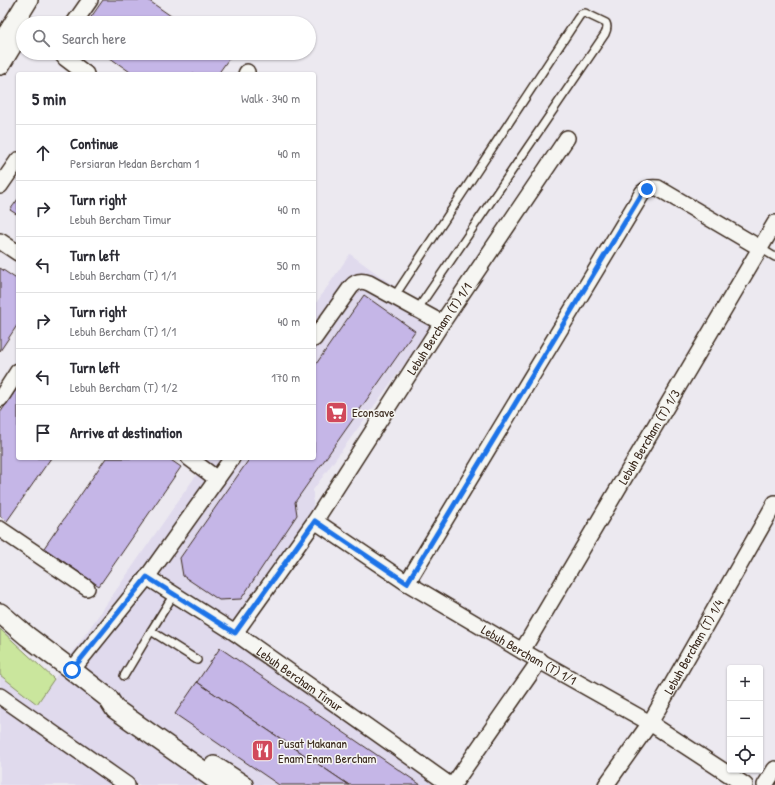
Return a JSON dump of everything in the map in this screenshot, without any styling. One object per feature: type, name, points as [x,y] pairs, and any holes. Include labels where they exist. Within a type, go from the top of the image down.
[{"type":"street","points":[[18,16],[28,0]]},
{"type":"street","points":[[30,16],[40,0]]},
{"type":"street","points":[[79,16],[90,0]]},
{"type":"street","points":[[0,46],[16,20]]},
{"type":"street","points":[[0,65],[16,39]]},
{"type":"street","points":[[67,60],[81,72]]},
{"type":"street","name":"Lebuh Bercham (T) 1/1","points":[[235,633],[315,521],[442,322],[567,138]]},
{"type":"street","points":[[0,186],[16,163]]},
{"type":"street","points":[[407,583],[643,192],[652,187],[658,188],[760,248]]},
{"type":"street","name":"Lebuh Bercham (T) 1/3","points":[[522,651],[775,223]]},
{"type":"street","points":[[0,240],[16,252]]},
{"type":"street","points":[[316,336],[354,283],[359,281],[364,281],[442,322]]},
{"type":"street","points":[[0,399],[16,374]]},
{"type":"street","points":[[192,460],[217,479]]},
{"type":"street","points":[[72,670],[147,577],[231,460]]},
{"type":"street","name":"Lebuh Bercham (T) 1/4","points":[[606,785],[650,723],[775,503]]},
{"type":"street","name":"Lebuh Bercham (T) 1/1","points":[[315,521],[407,583],[522,651],[650,723],[745,785]]},
{"type":"street","points":[[0,529],[87,588]]},
{"type":"street","name":"Lebuh Bercham Timur","points":[[147,577],[235,633],[452,785]]},
{"type":"street","points":[[0,613],[27,636],[108,698],[115,709],[223,785]]},
{"type":"street","points":[[452,785],[540,660]]},
{"type":"street","points":[[0,696],[127,785]]},
{"type":"street","points":[[108,698],[119,700],[243,785]]},
{"type":"lane","points":[[394,297],[581,14],[584,13],[606,24],[607,30],[605,34],[417,310]]},
{"type":"lane","points":[[760,248],[775,257]]},
{"type":"lane","points":[[124,676],[174,594]]},
{"type":"lane","points":[[151,631],[197,660]]},
{"type":"shaded area","points":[[350,254],[438,318],[313,490],[313,522],[234,633],[455,785],[0,785],[0,675],[37,704],[207,460],[316,460],[316,303]]},
{"type":"green space","points":[[0,629],[54,679],[37,704],[0,675]]},
{"type":"building","points":[[103,0],[148,0],[171,16],[92,16]]},
{"type":"building","points":[[113,60],[228,60],[219,72],[130,72]]},
{"type":"building","points":[[16,202],[16,214],[10,210]]},
{"type":"building","points":[[0,268],[16,279],[16,327],[0,351]]},
{"type":"building","name":"Econsave","points":[[364,295],[415,331],[295,502],[297,515],[241,599],[219,600],[183,576],[180,558],[249,460],[316,460],[316,364]]},
{"type":"building","points":[[16,390],[16,460],[50,460],[7,521],[0,516],[0,413]]},
{"type":"building","points":[[105,460],[171,460],[181,467],[99,586],[44,548]]},
{"type":"building","points":[[220,648],[421,785],[349,785],[197,682]]},
{"type":"building","name":"Pusat Makanan Enam Enam Bercham","points":[[197,682],[349,785],[279,785],[175,714]]},
{"type":"place","name":"Econsave","points":[[336,412]]},
{"type":"place","name":"Pusat Makanan Enam Enam Bercham","points":[[262,750]]},
{"type":"route","points":[[72,670],[147,577],[235,633],[315,521],[407,583],[643,192],[647,189]]}]
